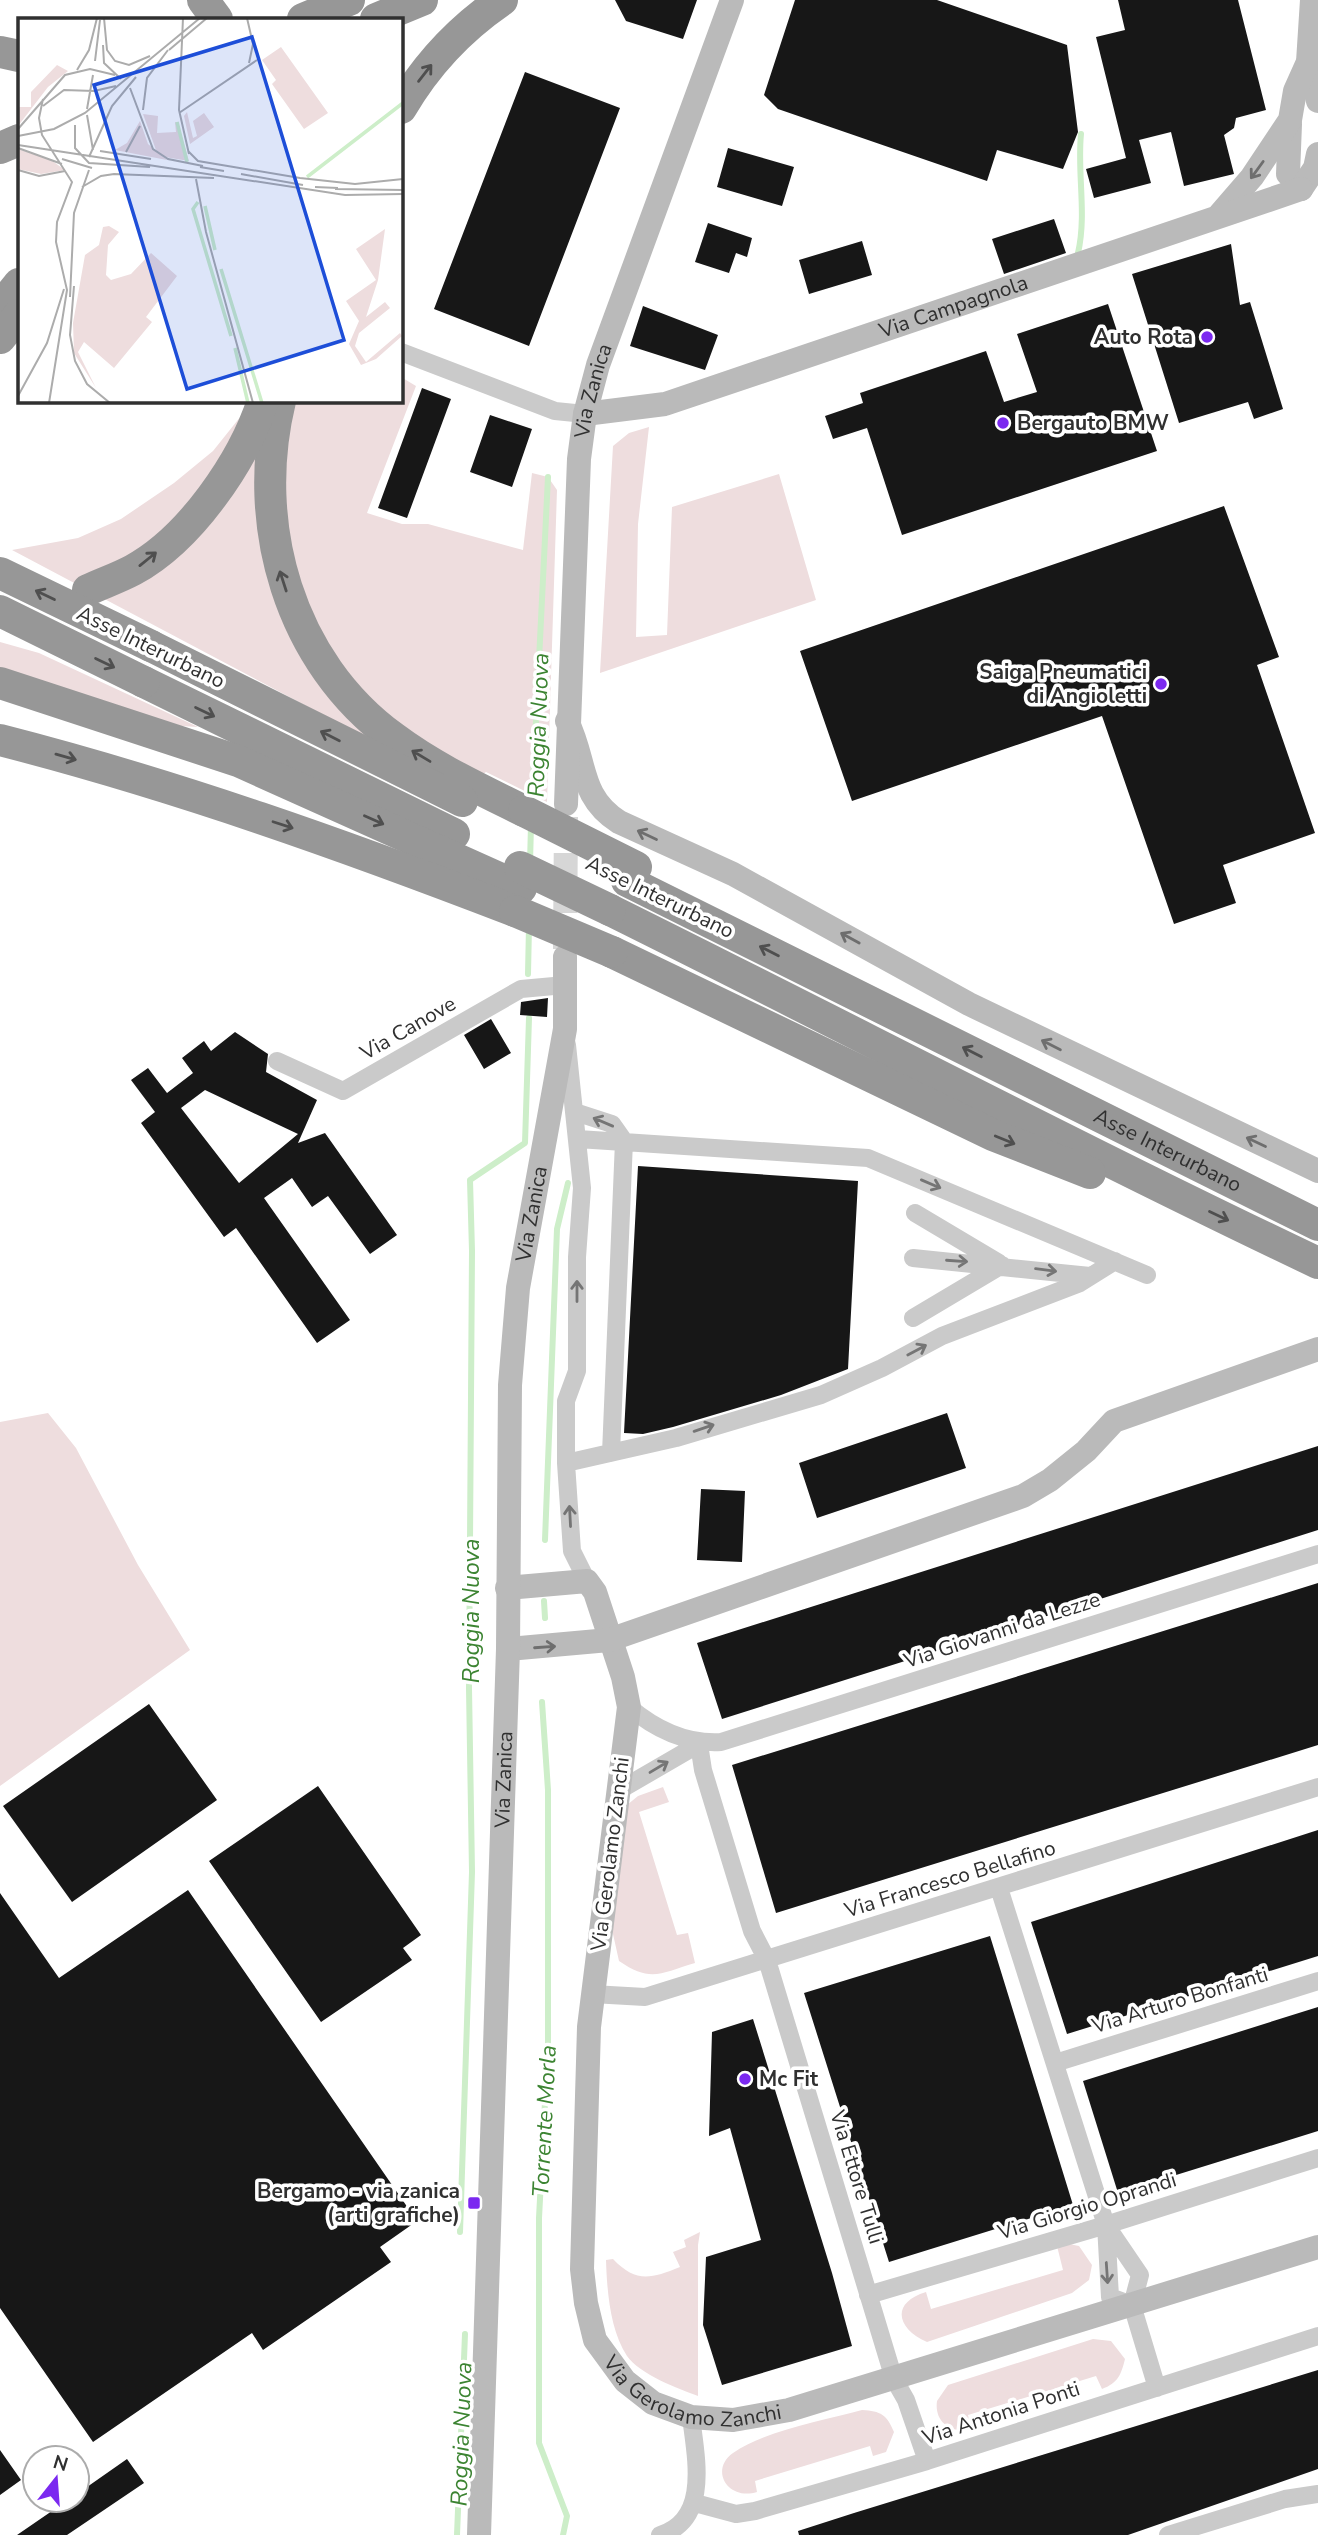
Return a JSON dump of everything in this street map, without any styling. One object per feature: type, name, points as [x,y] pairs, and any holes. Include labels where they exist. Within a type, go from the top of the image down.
[{"type":"highway","points":[[203,0],[216,18]]},
{"type":"highway","points":[[305,18],[349,0]]},
{"type":"highway","points":[[378,18],[422,0]]},
{"type":"highway","points":[[402,107],[426,71],[452,41],[502,0]]},
{"type":"highway","points":[[0,52],[18,56]]},
{"type":"highway","points":[[0,148],[18,140]]},
{"type":"highway","points":[[0,307],[18,285]]},
{"type":"highway","points":[[0,338],[18,316]]},
{"type":"highway","points":[[88,590],[135,569],[181,533],[237,460],[263,402]]},
{"type":"highway","points":[[280,402],[269,494],[271,526],[277,563],[288,596],[316,651],[352,701],[393,738],[524,821]]},
{"type":"highway","name":"Asse Interurbano","points":[[0,573],[524,821],[631,874],[711,922],[1318,1225]]},
{"type":"highway","name":"Asse Interurbano","points":[[0,611],[144,682],[519,888]]},
{"type":"highway","points":[[0,683],[174,738],[311,792],[610,931],[993,1135],[1081,1170],[1182,1199]]},
{"type":"highway","points":[[0,697],[311,792]]},
{"type":"highway","points":[[0,740],[162,786],[292,828],[519,888]]},
{"type":"highway","name":"Asse Interurbano","points":[[610,931],[924,1085],[971,1105],[1026,1121],[1318,1263]]},
{"type":"main road","name":"Via Zanica","points":[[566,804],[567,721],[579,459],[585,414],[612,326],[732,0]]},
{"type":"main road","points":[[1312,0],[1308,62],[1318,101]]},
{"type":"main road","points":[[1308,62],[1295,92],[1290,120],[1288,174],[1309,187],[1318,154]]},
{"type":"main road","points":[[1218,216],[1252,177],[1290,120]]},
{"type":"main road","name":"Via Campagnola","points":[[585,414],[665,404],[1309,187]]},
{"type":"main road","points":[[567,721],[578,744],[589,793],[606,813],[619,822],[733,874],[970,1004],[1318,1171]]},
{"type":"main road","name":"Via Zanica","points":[[479,2535],[508,1649],[510,1385],[514,1323],[565,1029],[565,957]]},
{"type":"main road","points":[[508,1649],[610,1640],[1023,1496],[1059,1473],[1114,1421],[1318,1349]]},
{"type":"main road","points":[[507,1588],[587,1581]]},
{"type":"main road","name":"Via Gerolamo Zanchi","points":[[587,1581],[595,1592],[623,1677],[629,1707],[592,1994],[582,2245],[586,2304],[596,2340],[625,2381],[653,2403],[691,2417],[733,2420],[789,2410],[1318,2247]]},
{"type":"street","points":[[402,352],[555,411],[585,414]]},
{"type":"street","name":"Via Canove","points":[[277,1061],[343,1091],[531,988],[565,985]]},
{"type":"street","name":"Via Zanica","points":[[565,1029],[582,1188],[578,1257],[577,1371],[566,1401],[566,1463],[572,1550],[587,1581]]},
{"type":"street","points":[[575,1112],[612,1124],[624,1142],[611,1453]]},
{"type":"street","points":[[578,1139],[868,1158],[1147,1275]]},
{"type":"street","points":[[915,1213],[1002,1265]]},
{"type":"street","points":[[913,1258],[1090,1276]]},
{"type":"street","points":[[566,1463],[639,1447],[821,1395],[882,1368],[942,1336],[1090,1276],[1115,1261]]},
{"type":"street","points":[[913,1318],[1002,1265]]},
{"type":"street","name":"Via Giovanni da Lezze","points":[[618,1791],[699,1744],[721,1742],[1318,1554]]},
{"type":"street","points":[[629,1707],[646,1721],[699,1744]]},
{"type":"street","name":"Via Ettore Tulli","points":[[699,1744],[703,1770],[752,1931],[767,1959],[894,2379],[906,2400],[928,2461]]},
{"type":"street","name":"Via Francesco Bellafino","points":[[592,1994],[645,1997],[1318,1787]]},
{"type":"street","points":[[999,1888],[1107,2225],[1110,2297],[1132,2305]]},
{"type":"street","name":"Via Arturo Bonfanti","points":[[1055,2063],[1318,1981]]},
{"type":"street","name":"Via Giorgio Oprandi","points":[[869,2295],[1107,2225],[1318,2158]]},
{"type":"street","points":[[1107,2225],[1140,2275],[1132,2305],[1157,2388]]},
{"type":"street","name":"Via Antonia Ponti","points":[[695,2503],[736,2514],[928,2461],[1318,2336]]},
{"type":"street","points":[[660,2535],[686,2522],[695,2503],[691,2417]]},
{"type":"street","points":[[1168,2535],[1285,2499],[1318,2494]]},
{"type":"shaded area","points":[[402,378],[416,386],[367,513],[402,524],[428,524],[523,550],[532,473],[548,477],[557,490],[547,802],[486,772],[479,777],[378,715],[321,639],[287,548],[281,450],[291,402],[402,402]]},
{"type":"shaded area","points":[[253,402],[265,543],[380,745],[12,550],[78,538],[121,519],[174,483],[213,451]]},
{"type":"shaded area","points":[[649,427],[638,524],[636,637],[667,635],[672,507],[779,474],[816,600],[600,673],[613,446],[629,433]]},
{"type":"shaded area","points":[[0,642],[39,653],[198,727],[181,726],[0,669]]},
{"type":"shaded area","points":[[48,1413],[76,1448],[138,1565],[190,1650],[0,1786],[0,1422]]},
{"type":"shaded area","points":[[663,1787],[669,1802],[639,1812],[677,1935],[688,1933],[695,1963],[664,1973],[648,1974],[619,1961],[611,1925],[627,1805],[638,1796]]},
{"type":"shaded area","points":[[700,2232],[698,2396],[650,2375],[627,2356],[613,2322],[606,2260],[613,2259],[636,2275],[660,2274],[680,2267],[673,2252],[686,2247],[684,2240]]},
{"type":"shaded area","points":[[1064,2243],[1079,2246],[1092,2265],[1089,2280],[1072,2293],[927,2342],[917,2337],[904,2323],[903,2309],[907,2303],[926,2292],[931,2309],[1063,2270],[1057,2246]]},
{"type":"shaded area","points":[[1093,2339],[1111,2341],[1125,2359],[1118,2378],[1107,2387],[1102,2389],[1096,2376],[968,2415],[971,2429],[951,2428],[945,2425],[938,2415],[937,2401],[948,2385]]},
{"type":"shaded area","points":[[862,2410],[879,2413],[889,2422],[894,2432],[886,2452],[873,2456],[870,2446],[755,2481],[757,2492],[747,2494],[730,2488],[725,2482],[722,2475],[726,2460],[746,2445],[778,2432]]},
{"type":"building","points":[[615,0],[697,0],[683,39],[626,21]]},
{"type":"building","points":[[795,0],[937,0],[1067,45],[1078,132],[1063,169],[997,150],[987,181],[778,109],[764,95]]},
{"type":"building","points":[[1118,0],[1238,0],[1266,110],[1236,118],[1234,128],[1224,135],[1234,174],[1184,186],[1171,132],[1139,140],[1151,183],[1094,198],[1086,169],[1126,158],[1096,37],[1125,30]]},
{"type":"building","points":[[525,72],[620,108],[529,346],[434,309]]},
{"type":"building","points":[[728,148],[794,167],[782,206],[717,187]]},
{"type":"building","points":[[1054,219],[1066,253],[1004,274],[992,239]]},
{"type":"building","points":[[708,223],[752,238],[747,257],[736,253],[729,273],[695,262]]},
{"type":"building","points":[[862,241],[872,275],[809,294],[799,260]]},
{"type":"building","points":[[1231,244],[1240,305],[1250,302],[1283,409],[1254,419],[1248,402],[1179,423],[1132,274]]},
{"type":"building","points":[[1108,304],[1157,451],[902,535],[867,428],[833,439],[825,416],[863,403],[860,393],[986,351],[1004,402],[1037,392],[1017,334]]},
{"type":"building","points":[[643,306],[718,335],[705,370],[630,346]]},
{"type":"building","points":[[422,388],[451,399],[407,518],[378,508]]},
{"type":"building","points":[[490,415],[532,429],[512,487],[470,472]]},
{"type":"building","points":[[1224,506],[1279,657],[1257,665],[1315,833],[1223,865],[1236,903],[1174,924],[1102,716],[852,801],[800,651]]},
{"type":"building","points":[[548,998],[547,1017],[520,1015],[521,1002]]},
{"type":"building","points":[[491,1019],[511,1053],[484,1069],[464,1035]]},
{"type":"building","points":[[235,1032],[268,1054],[266,1072],[317,1100],[298,1143],[325,1133],[397,1235],[370,1254],[328,1196],[312,1207],[292,1178],[264,1198],[350,1320],[317,1343],[236,1228],[224,1237],[141,1123],[155,1112],[131,1080],[148,1068],[167,1093],[193,1073],[182,1058],[204,1041],[211,1051]],"holes":[[[205,1090],[298,1134],[239,1183],[181,1108]]]},
{"type":"building","points":[[638,1166],[858,1181],[848,1369],[781,1395],[673,1427],[643,1434],[624,1433]]},
{"type":"building","points":[[947,1413],[966,1468],[817,1518],[799,1463]]},
{"type":"building","points":[[1318,1446],[1318,1530],[722,1719],[697,1643]]},
{"type":"building","points":[[701,1489],[745,1491],[742,1562],[697,1560]]},
{"type":"building","points":[[1318,1583],[1318,1745],[776,1913],[732,1765]]},
{"type":"building","points":[[149,1704],[217,1800],[72,1902],[3,1806]]},
{"type":"building","points":[[318,1786],[421,1935],[403,1948],[412,1960],[321,2022],[209,1861]]},
{"type":"building","points":[[1318,1830],[1318,1956],[1067,2034],[1031,1922]]},
{"type":"building","points":[[188,1890],[417,2221],[380,2247],[391,2262],[263,2350],[252,2333],[93,2442],[0,2308],[0,1893],[59,1978]]},
{"type":"building","points":[[990,1936],[1073,2205],[889,2262],[804,1993]]},
{"type":"building","points":[[1318,2007],[1318,2131],[1118,2193],[1083,2081]]},
{"type":"building","points":[[753,2019],[852,2346],[722,2385],[703,2325],[706,2257],[761,2240],[730,2128],[709,2136],[712,2032]]},
{"type":"building","points":[[1318,2370],[1318,2469],[1128,2535],[799,2535],[798,2531],[854,2513]]},
{"type":"building","points":[[0,2450],[21,2480],[0,2495]]},
{"type":"building","points":[[127,2459],[144,2483],[67,2535],[17,2535],[48,2514],[91,2514],[91,2484]]},
{"type":"waterway","points":[[1078,253],[1082,223],[1081,134]]},
{"type":"waterway","name":"Roggia Nuova","points":[[532,803],[548,477]]},
{"type":"waterway","name":"Roggia Nuova","points":[[530,863],[531,825]]},
{"type":"waterway","name":"Roggia Nuova","points":[[528,974],[529,926]]},
{"type":"waterway","name":"Roggia Nuova","points":[[460,2232],[472,1872],[469,1688],[472,1251],[470,1180],[525,1143],[529,1018]]},
{"type":"waterway","points":[[545,1540],[557,1229],[568,1183]]},
{"type":"waterway","name":"Torrente Morla","points":[[544,1601],[545,1618]]},
{"type":"waterway","name":"Torrente Morla","points":[[542,1702],[548,1790],[548,2044],[539,2218],[539,2443],[567,2516],[563,2535]]},
{"type":"waterway","name":"Roggia Nuova","points":[[457,2535],[465,2334]]},
{"type":"tunnel","points":[[565,949],[566,817]]},
{"type":"place","name":"Auto Rota","points":[[1207,337]]},
{"type":"place","name":"Bergauto BMW","points":[[1003,423]]},
{"type":"place","name":"Saiga Pneumatici di Angioletti","points":[[1161,684]]},
{"type":"place","name":"Mc Fit","points":[[745,2079]]},
{"type":"place","name":"Bergamo - via zanica (arti grafiche)","points":[[474,2203]]}]
